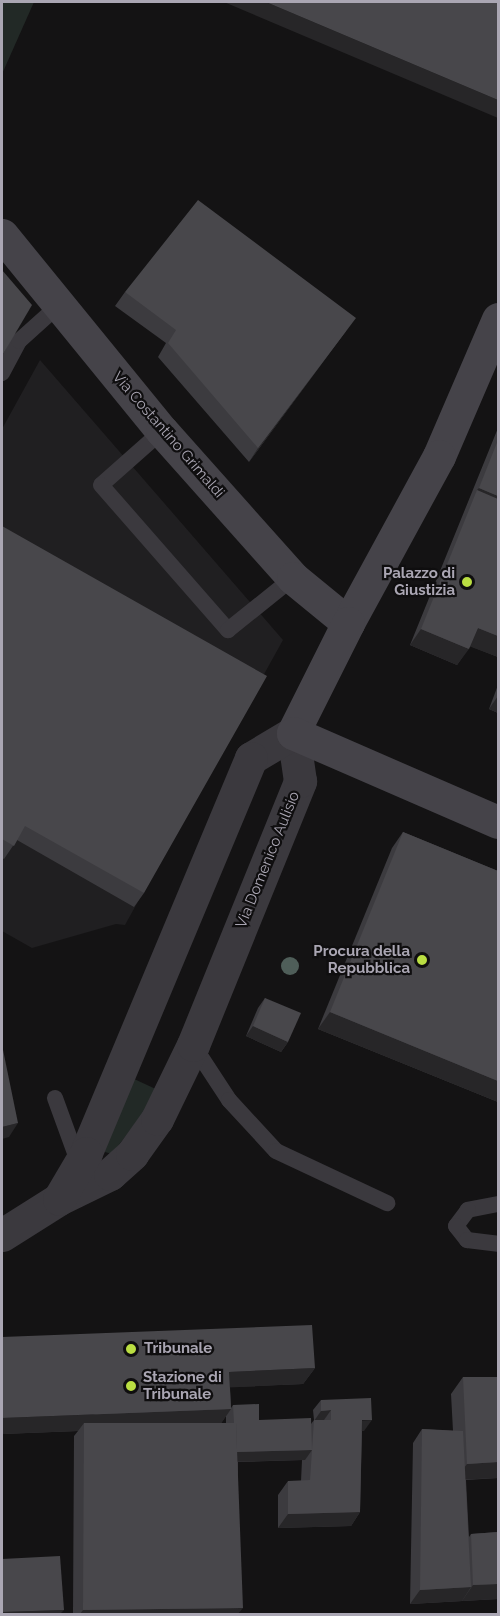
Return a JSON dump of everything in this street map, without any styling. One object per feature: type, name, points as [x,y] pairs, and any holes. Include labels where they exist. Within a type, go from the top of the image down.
[{"type":"main road","name":"Via Costantino Grimaldi","points":[[2,235],[162,431],[293,578],[348,623]]},
{"type":"main road","points":[[498,319],[439,456],[348,623],[293,733],[498,822]]},
{"type":"street","name":"Via Domenico Aulisio","points":[[2,1235],[59,1199],[110,1174],[132,1154],[157,1119],[193,1045],[300,781],[293,733],[251,758],[79,1165],[59,1199]]},
{"type":"lane","points":[[2,373],[19,341],[59,305]]},
{"type":"lane","points":[[162,431],[101,485],[228,630],[293,578]]},
{"type":"lane","points":[[193,1045],[230,1100],[276,1151],[387,1203]]},
{"type":"lane","points":[[55,1098],[79,1165]]},
{"type":"lane","points":[[498,1204],[468,1210],[456,1226],[467,1240],[498,1244]]},
{"type":"shaded area","points":[[2,2],[34,2],[2,74]]},
{"type":"shaded area","points":[[40,360],[283,640],[125,925],[116,924],[32,948],[2,931],[2,429]]},
{"type":"shaded area","points":[[132,1078],[160,1091],[112,1154],[105,1152],[104,1145]]},
{"type":"building","points":[[266,2],[498,2],[498,100]]},
{"type":"building","points":[[198,200],[356,318],[258,448],[168,343],[176,330],[125,292]]},
{"type":"building","points":[[2,270],[32,305],[2,356]]},
{"type":"building","points":[[498,440],[498,496],[479,488]]},
{"type":"building","name":"Palazzo di Giustizia","points":[[477,490],[498,499],[498,636],[478,628],[469,649],[421,629]]},
{"type":"building","points":[[2,526],[267,676],[144,893],[25,826],[14,846],[2,839]]},
{"type":"building","name":"Procura della Repubblica","points":[[403,832],[498,871],[498,1081],[330,1012]]},
{"type":"building","points":[[265,998],[301,1013],[288,1042],[253,1026]]},
{"type":"building","points":[[2,1045],[18,1123],[2,1127]]},
{"type":"building","name":"Stazione di Tribunale","points":[[312,1325],[315,1368],[229,1372],[231,1409],[2,1418],[2,1337]]},
{"type":"building","points":[[463,1377],[498,1377],[498,1462],[467,1464]]},
{"type":"building","points":[[371,1398],[372,1420],[331,1420],[331,1410],[321,1411],[321,1400]]},
{"type":"building","points":[[259,1404],[259,1420],[311,1418],[312,1450],[237,1452],[233,1405]]},
{"type":"building","points":[[314,1420],[362,1420],[360,1512],[288,1514],[288,1481],[310,1480]]},
{"type":"building","points":[[84,1423],[236,1423],[243,1608],[83,1610]]},
{"type":"building","points":[[422,1429],[463,1431],[471,1587],[420,1590]]},
{"type":"building","points":[[498,1532],[498,1584],[473,1585],[471,1534]]},
{"type":"building","points":[[60,1556],[64,1610],[2,1612],[2,1559]]},
{"type":"place","name":"Palazzo di Giustizia","points":[[467,582]]},
{"type":"place","name":"Procura della Repubblica","points":[[422,960]]},
{"type":"place","name":"Tribunale","points":[[131,1349]]},
{"type":"place","name":"Stazione di Tribunale","points":[[131,1386]]}]
